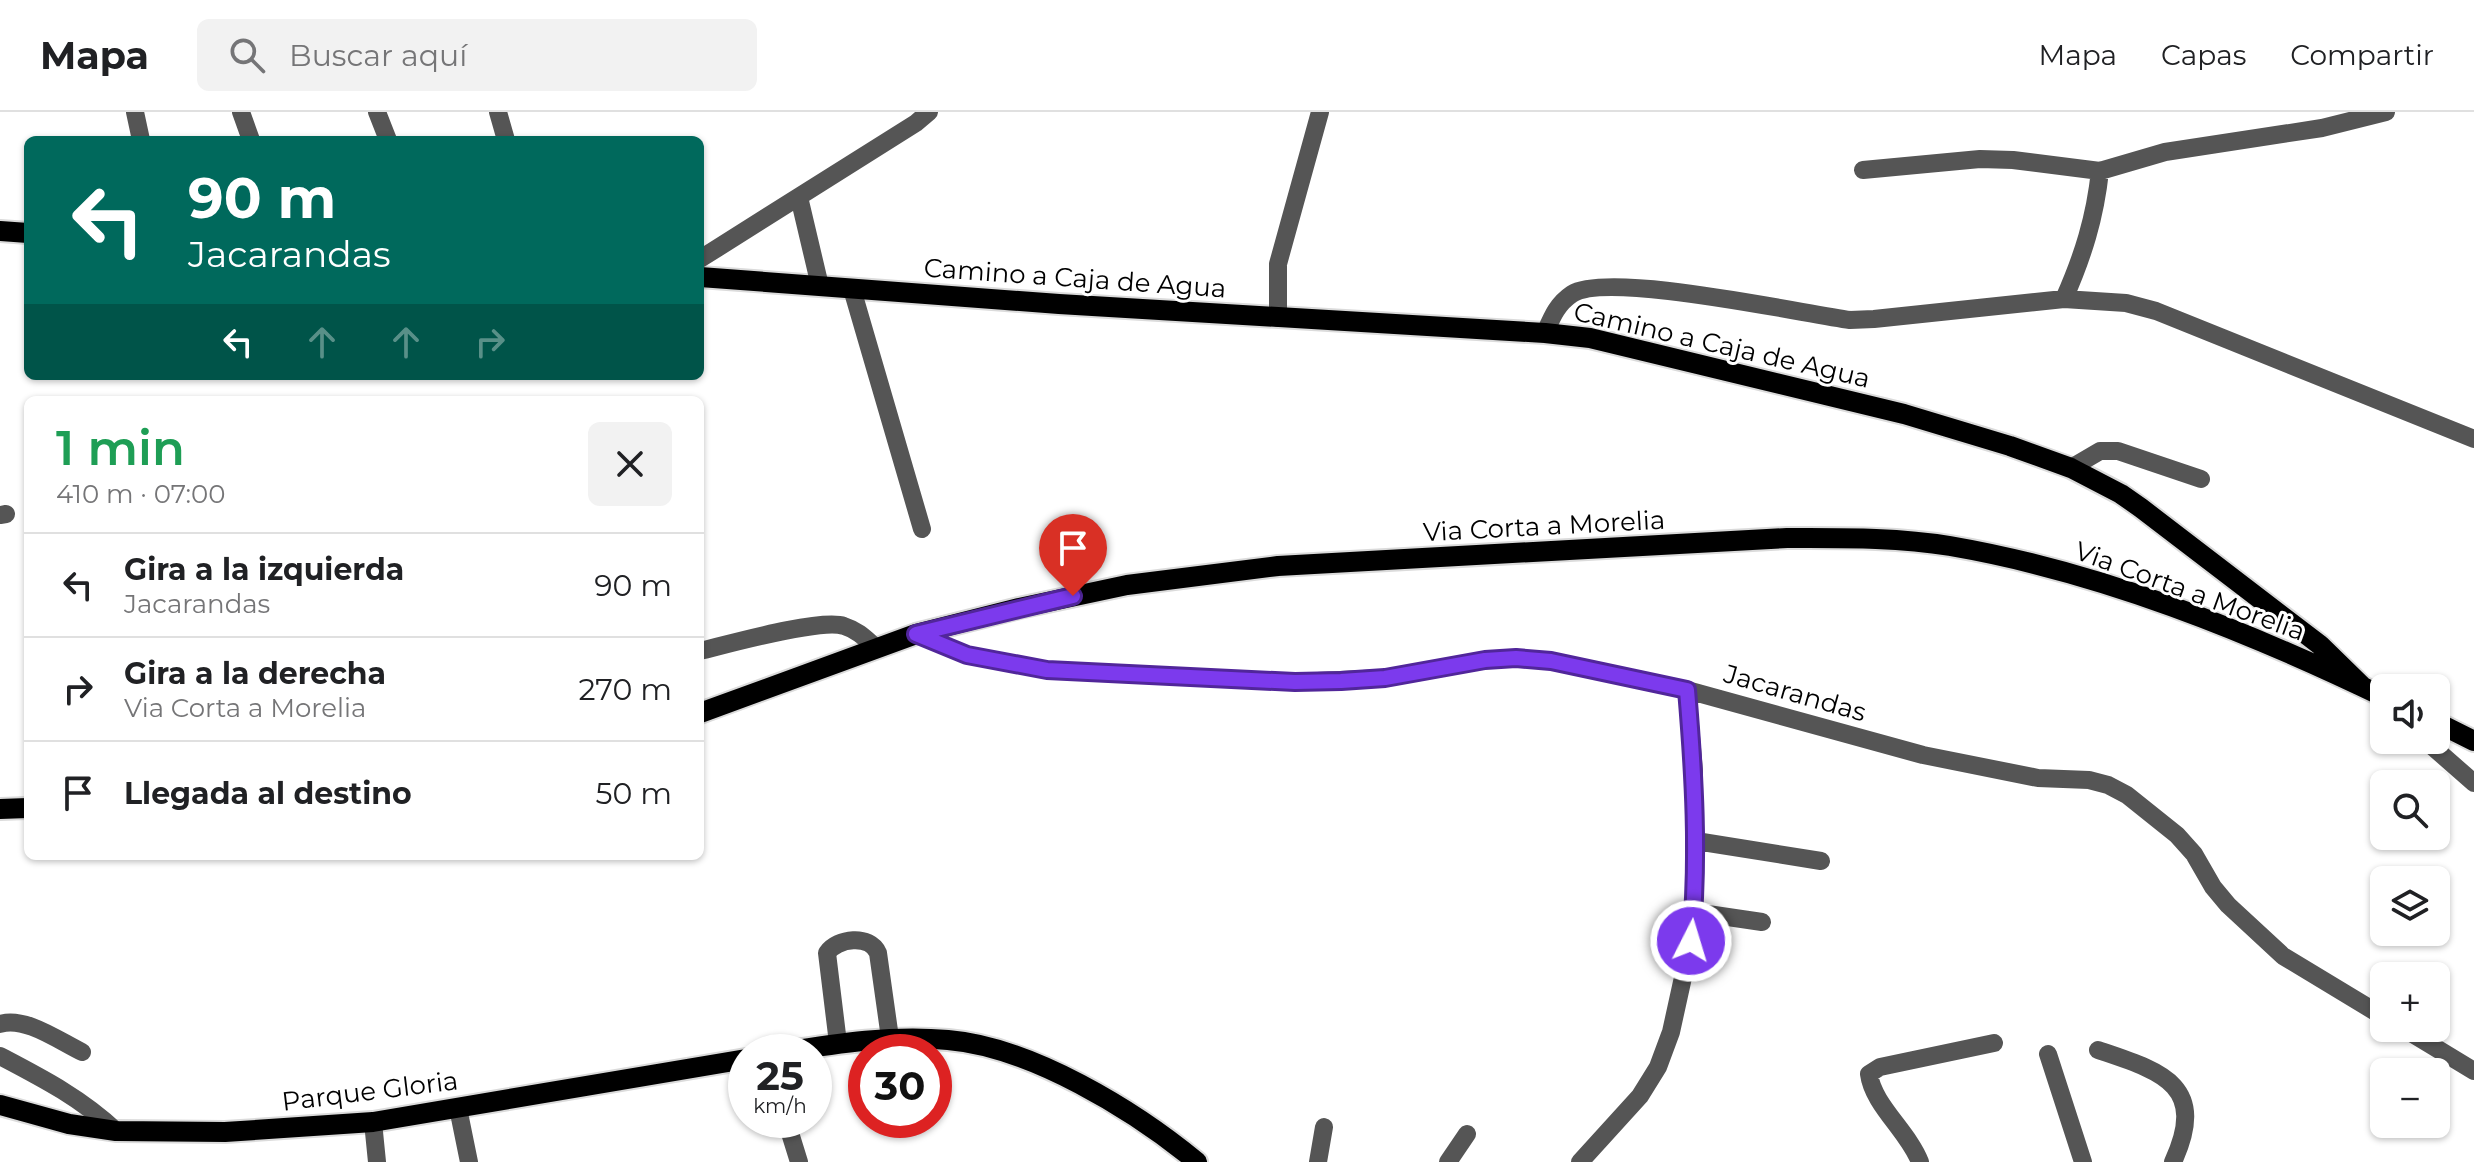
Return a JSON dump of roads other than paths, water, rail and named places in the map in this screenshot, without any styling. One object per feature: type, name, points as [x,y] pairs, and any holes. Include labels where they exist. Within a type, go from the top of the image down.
[{"type":"main road","points":[[0,231],[24,233]]},
{"type":"main road","name":"Camino a Caja de Agua","points":[[704,277],[1590,338],[1904,414],[2071,468],[2121,494],[2320,645],[2363,687]]},
{"type":"main road","name":"Via Corta a Morelia","points":[[704,711],[916,634],[1111,588],[1202,574],[1293,565],[1755,540],[1869,538],[1964,549],[2025,562],[2109,586],[2190,613],[2306,660],[2370,690]]},
{"type":"main road","points":[[2450,729],[2474,741]]},
{"type":"main road","points":[[0,809],[24,808]]},
{"type":"main road","points":[[952,1040],[1013,1055],[1069,1079],[1132,1114],[1197,1162]]},
{"type":"main road","points":[[832,1044],[848,1042]]},
{"type":"main road","name":"Parque Gloria","points":[[0,1105],[69,1124],[116,1131],[225,1132],[373,1122],[728,1062]]},
{"type":"street","points":[[135,112],[140,136]]},
{"type":"street","points":[[241,112],[250,136]]},
{"type":"street","points":[[377,112],[386,136]]},
{"type":"street","points":[[498,112],[505,136]]},
{"type":"street","points":[[704,256],[929,112]]},
{"type":"street","points":[[1278,318],[1278,264],[1320,112]]},
{"type":"street","points":[[1863,170],[1980,159],[2100,171],[2165,152],[2322,128],[2386,112]]},
{"type":"street","points":[[2064,299],[2083,257],[2100,171]]},
{"type":"street","points":[[799,197],[820,286]]},
{"type":"street","points":[[1545,333],[1557,306],[1575,292],[1601,287],[1649,288],[1850,320],[2064,299],[2126,303],[2156,311],[2474,439]]},
{"type":"street","points":[[852,289],[922,529]]},
{"type":"street","points":[[2071,468],[2100,451],[2118,451],[2201,479]]},
{"type":"street","points":[[704,650],[818,625],[841,625],[858,632],[875,647]]},
{"type":"street","name":"Jacarandas","points":[[916,634],[967,655],[1047,670],[1295,682],[1385,678],[1485,660],[1516,658],[1551,661],[1687,690],[1923,755],[2038,778],[2089,780],[2127,795],[2177,835],[2194,854],[2213,887],[2228,905],[2283,956],[2370,1009]]},
{"type":"street","points":[[2363,687],[2370,693]]},
{"type":"street","points":[[1580,1162],[1640,1096],[1658,1067],[1671,1032],[1691,941],[1694,912],[1694,771],[1687,690]]},
{"type":"street","points":[[2441,754],[2474,783]]},
{"type":"street","points":[[1696,841],[1821,861]]},
{"type":"street","points":[[1694,912],[1762,922]]},
{"type":"street","points":[[838,1043],[827,953],[831,946],[838,943],[861,940],[875,946],[889,1034]]},
{"type":"street","points":[[0,1024],[24,1024],[82,1052]]},
{"type":"street","points":[[2426,1042],[2474,1071]]},
{"type":"street","points":[[1920,1162],[1902,1129],[1871,1089],[1869,1074],[1880,1067],[1994,1043]]},
{"type":"street","points":[[2098,1050],[2149,1068],[2172,1082],[2183,1099],[2185,1123],[2173,1162]]},
{"type":"street","points":[[2048,1054],[2083,1162]]},
{"type":"street","points":[[0,1056],[66,1090],[92,1108],[116,1131]]},
{"type":"street","points":[[458,1108],[469,1162]]},
{"type":"street","points":[[373,1122],[377,1162]]},
{"type":"street","points":[[1318,1162],[1324,1127]]},
{"type":"street","points":[[1448,1162],[1467,1134]]},
{"type":"street","points":[[792,1138],[799,1162]]}]
